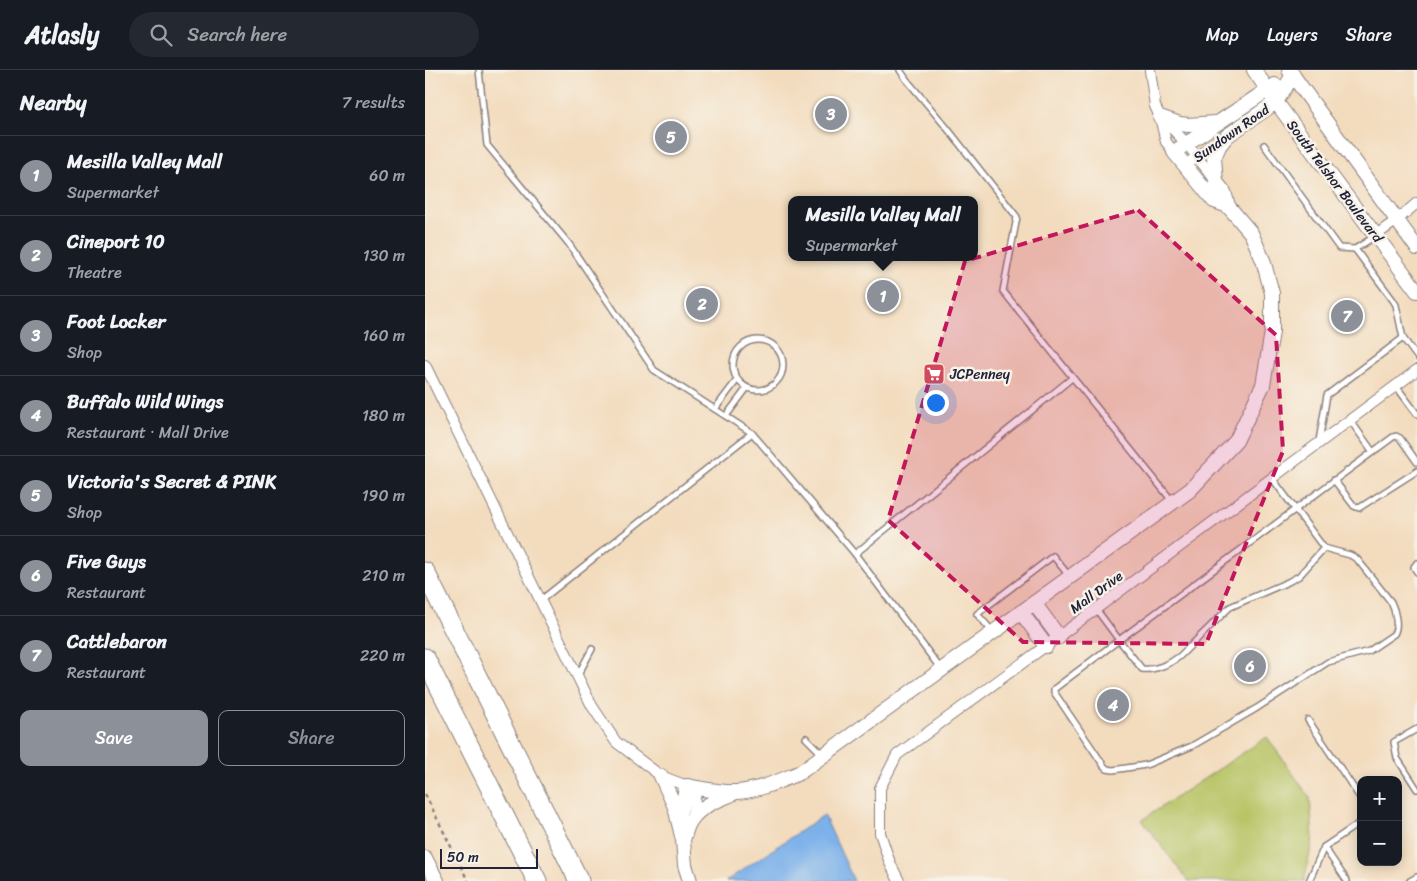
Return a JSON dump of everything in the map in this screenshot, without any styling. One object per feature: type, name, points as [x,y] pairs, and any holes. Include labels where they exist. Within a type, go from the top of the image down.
[{"type":"highway","points":[[425,572],[579,881]]},
{"type":"highway","points":[[425,658],[537,881]]},
{"type":"street","points":[[1150,70],[1155,106],[1160,117],[1166,142],[1214,201],[1228,206]]},
{"type":"street","name":"South Telshor Boulevard","points":[[1254,70],[1417,291]]},
{"type":"street","name":"South Telshor Boulevard","points":[[1293,72],[1417,248]]},
{"type":"street","name":"Sundown Road","points":[[1174,152],[1293,72]]},
{"type":"street","name":"Sundown Road","points":[[1185,165],[1276,102],[1293,72]]},
{"type":"street","points":[[1160,117],[1188,125],[1219,122]]},
{"type":"street","points":[[684,819],[711,802],[738,792],[771,785],[799,773],[824,756],[1190,490],[1236,441],[1263,384],[1272,332],[1272,293],[1263,260],[1251,233],[1228,206],[1224,192],[1197,156],[1160,117]]},
{"type":"street","points":[[1216,182],[1214,158],[1219,146],[1227,136]]},
{"type":"street","points":[[1376,235],[1417,203]]},
{"type":"street","points":[[425,366],[592,706],[617,742],[661,776],[692,787],[738,792]]},
{"type":"street","name":"Mall Drive","points":[[899,881],[890,863],[880,832],[880,788],[897,755],[1417,370]]},
{"type":"street","points":[[1034,603],[1059,636]]},
{"type":"street","points":[[1021,612],[1046,646]]},
{"type":"street","points":[[661,776],[675,806],[684,819]]},
{"type":"street","points":[[690,881],[685,865],[683,840],[684,819],[692,787]]},
{"type":"street","points":[[425,858],[437,881]]},
{"type":"lane","points":[[479,70],[487,145],[569,244],[654,370],[752,433],[855,554],[942,670]]},
{"type":"lane","points":[[900,70],[905,79],[947,128],[1017,217],[1003,291],[1173,502]]},
{"type":"lane","points":[[1264,145],[1339,248],[1355,249],[1376,235]]},
{"type":"lane","points":[[1355,249],[1396,305],[1403,338],[1417,357]]},
{"type":"lane","points":[[1319,443],[1327,395],[1403,338]]},
{"type":"lane","points":[[758,339],[766,341],[779,351],[783,366],[781,374],[771,387],[763,390],[747,388],[737,380],[732,368],[736,352],[741,345],[749,341],[758,339]]},
{"type":"lane","points":[[855,554],[1072,378]]},
{"type":"lane","points":[[715,409],[737,380]]},
{"type":"lane","points":[[1396,386],[1417,413]]},
{"type":"lane","points":[[727,416],[747,388]]},
{"type":"lane","points":[[1350,420],[1373,452]]},
{"type":"lane","points":[[541,600],[752,433]]},
{"type":"lane","points":[[1272,478],[1295,509],[1324,548],[1357,558],[1391,602],[1394,608],[1397,630],[1369,651],[1328,662],[1257,708],[1192,746],[1146,765],[1113,770],[1107,769],[1055,696],[1054,689],[1119,640],[1295,509],[1334,480],[1393,437],[1397,436],[1400,438],[1417,462]]},
{"type":"lane","points":[[1334,480],[1354,506],[1359,508],[1417,471]]},
{"type":"lane","points":[[1096,609],[1142,669],[1147,670],[1174,661],[1181,656],[1230,607],[1299,576],[1324,548]]},
{"type":"lane","points":[[993,633],[977,614],[1053,556],[1070,577]]},
{"type":"lane","points":[[1417,563],[1414,567],[1417,572]]},
{"type":"lane","points":[[577,675],[592,649]]},
{"type":"lane","points":[[1308,720],[1357,793]]},
{"type":"lane","points":[[1417,729],[1394,742],[1397,758],[1417,789]]},
{"type":"lane","points":[[806,738],[824,756]]},
{"type":"lane","points":[[1312,880],[1324,847],[1357,825]]},
{"type":"lane","points":[[1324,847],[1347,881]]},
{"type":"lane","points":[[1410,881],[1417,877]]},
{"type":"path","points":[[425,794],[468,881]]},
{"type":"highlighted area","points":[[1138,210],[1276,335],[1283,451],[1206,644],[1023,642],[888,520],[965,261]]},
{"type":"green space","points":[[1267,737],[1310,798],[1313,838],[1304,881],[1188,881],[1142,820]]},
{"type":"water","points":[[824,815],[854,881],[726,881]]},
{"type":"place","name":"Foot Locker","points":[[831,114]]},
{"type":"place","name":"Victoria's Secret & PINK","points":[[671,137]]},
{"type":"place","name":"Mesilla Valley Mall","points":[[883,296]]},
{"type":"place","name":"Cineport 10","points":[[702,304]]},
{"type":"place","name":"Cattlebaron","points":[[1347,316]]},
{"type":"place","name":"JCPenney","points":[[934,374]]},
{"type":"place","name":"Five Guys","points":[[1250,666]]},
{"type":"place","name":"Buffalo Wild Wings","points":[[1113,705]]}]
